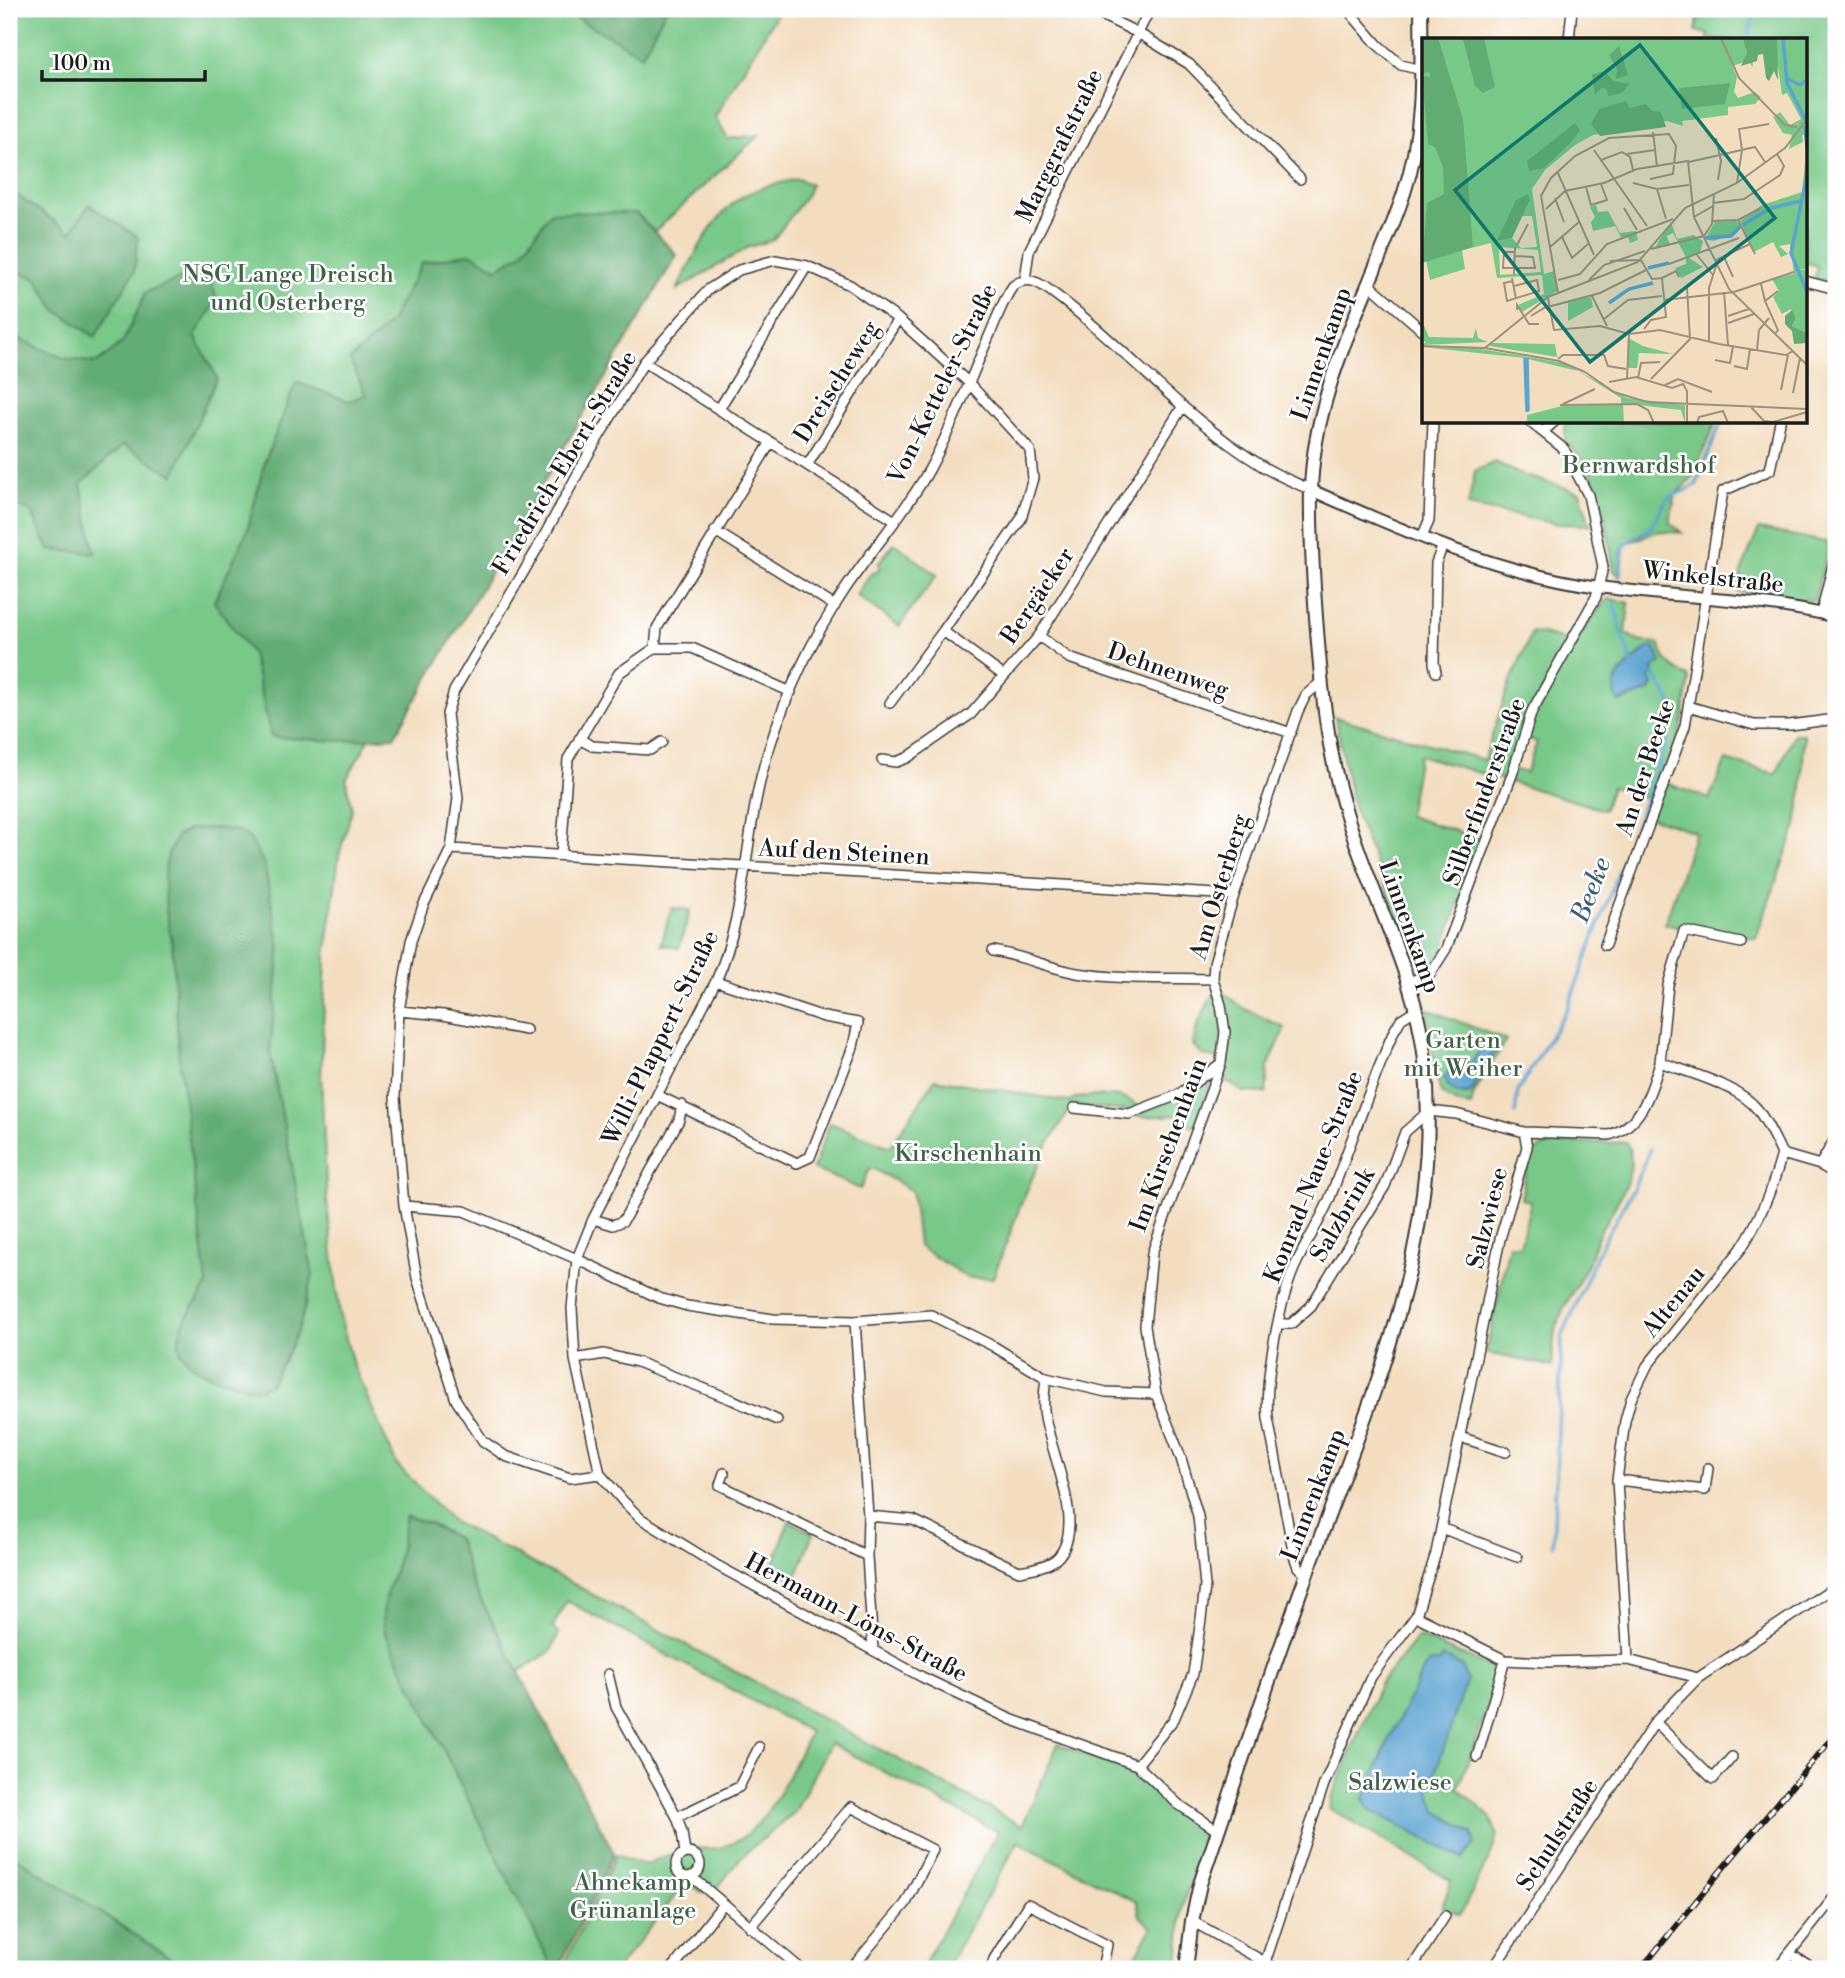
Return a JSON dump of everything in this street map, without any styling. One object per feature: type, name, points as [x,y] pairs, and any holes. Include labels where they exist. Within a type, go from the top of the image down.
[{"type":"main road","name":"Linnenkamp","points":[[1186,1969],[1199,1884],[1306,1575],[1379,1378],[1411,1270],[1426,1180],[1429,1111],[1417,1009],[1348,820],[1334,762],[1321,682],[1311,490],[1313,455],[1329,386],[1404,192],[1414,157],[1420,117],[1422,9]]},
{"type":"street","points":[[1089,9],[1138,33],[1189,64],[1300,179]]},
{"type":"street","name":"Marggrafstraße","points":[[1025,280],[1029,251],[1150,9]]},
{"type":"street","points":[[1347,9],[1378,45],[1401,65],[1422,70]]},
{"type":"street","points":[[1569,38],[1572,9]]},
{"type":"street","name":"Friedrich-Ebert-Straße","points":[[600,1474],[570,1478],[505,1456],[482,1441],[456,1400],[417,1278],[404,1206],[395,1097],[399,1011],[411,941],[423,906],[451,849],[458,798],[447,715],[454,691],[588,455],[645,362],[709,289],[739,270],[775,260],[807,266],[850,285],[898,319],[968,382],[1030,450],[1033,478],[1021,519],[890,703]]},
{"type":"street","points":[[719,409],[807,266]]},
{"type":"street","name":"Von-Ketteler-Straße","points":[[746,867],[752,816],[769,748],[808,654],[835,606],[930,469],[1010,291],[1025,280],[1039,283],[1054,293],[1183,406],[1256,463],[1311,490],[1443,545],[1520,570],[1599,587]]},
{"type":"street","points":[[1806,281],[1836,289]]},
{"type":"street","points":[[1369,284],[1422,330]]},
{"type":"street","name":"Dreischeweg","points":[[808,464],[898,319]]},
{"type":"street","name":"Dreischeweg","points":[[645,362],[895,521]]},
{"type":"street","name":"Bergäcker","points":[[882,760],[896,762],[907,758],[971,714],[1039,636],[1183,406]]},
{"type":"street","points":[[1422,537],[1429,521],[1433,424]]},
{"type":"street","name":"Silberfinderstraße","points":[[1409,982],[1430,974],[1446,949],[1512,775],[1532,711],[1596,597],[1599,587],[1603,567],[1588,495],[1564,449],[1533,424]]},
{"type":"street","points":[[1544,431],[1552,424]]},
{"type":"street","name":"An der Beeke","points":[[1605,945],[1682,735],[1723,491],[1770,470],[1780,424]]},
{"type":"street","name":"Dreischeweg","points":[[655,648],[657,628],[771,442]]},
{"type":"street","points":[[715,531],[835,606]]},
{"type":"street","points":[[1436,672],[1436,563],[1443,545]]},
{"type":"street","points":[[1822,613],[1836,553]]},
{"type":"street","name":"Winkelstraße","points":[[1599,587],[1770,604],[1836,617]]},
{"type":"street","points":[[943,631],[1004,676]]},
{"type":"street","name":"Dehnenweg","points":[[1039,636],[1069,658],[1290,733]]},
{"type":"street","points":[[562,855],[568,759],[619,673],[655,648],[692,648],[791,692]]},
{"type":"street","name":"Am Osterberg","points":[[993,951],[1019,955],[1076,973],[1133,978],[1213,979],[1214,963],[1234,895],[1290,733],[1304,698],[1321,682]]},
{"type":"street","points":[[1688,706],[1754,725],[1790,725],[1836,719]]},
{"type":"street","points":[[579,740],[592,747],[650,750],[662,742]]},
{"type":"street","name":"Auf den Steinen","points":[[451,849],[1234,895]]},
{"type":"street","name":"Willi-Plappert-Straße","points":[[600,1474],[575,1359],[572,1308],[577,1259],[593,1219],[716,981],[736,927],[746,867]]},
{"type":"street","points":[[1429,1111],[1456,1114],[1524,1132],[1609,1135],[1622,1132],[1633,1124],[1651,1091],[1660,1062],[1668,985],[1684,931],[1741,943]]},
{"type":"street","name":"Im Kirschenhain","points":[[1137,1765],[1174,1718],[1193,1674],[1205,1586],[1198,1516],[1180,1455],[1156,1394],[1144,1326],[1152,1253],[1221,1063],[1225,1032],[1222,1005],[1213,979]]},
{"type":"street","points":[[657,1095],[797,1163],[810,1157],[853,1047],[858,1023],[824,1017],[716,981]]},
{"type":"street","name":"Konrad-Naue-Straße","points":[[1306,1575],[1298,1567],[1294,1556],[1268,1418],[1268,1381],[1279,1324],[1296,1263],[1326,1206],[1394,1031],[1401,1019],[1417,1009]]},
{"type":"street","points":[[399,1011],[443,1015],[526,1030]]},
{"type":"street","points":[[1660,1062],[1736,1092],[1756,1108],[1771,1130],[1782,1154],[1820,1165],[1836,1174]]},
{"type":"street","points":[[1074,1108],[1129,1114],[1178,1095],[1221,1063]]},
{"type":"street","name":"Willi-Plappert-Straße","points":[[593,1219],[613,1225],[623,1221],[679,1120],[682,1105]]},
{"type":"street","name":"Salzbrink","points":[[1279,1324],[1291,1324],[1311,1306],[1385,1186],[1405,1132],[1429,1111]]},
{"type":"street","name":"Salzwiese","points":[[1264,1966],[1324,1784],[1371,1676],[1416,1616],[1436,1553],[1500,1239],[1527,1147],[1524,1132]]},
{"type":"street","points":[[1820,1165],[1836,1137]]},
{"type":"street","name":"Altenau","points":[[1628,1660],[1617,1480],[1625,1421],[1647,1366],[1741,1249],[1753,1230],[1777,1173],[1782,1154]]},
{"type":"street","points":[[404,1206],[464,1211],[577,1259],[659,1298],[687,1306],[773,1319],[855,1321],[931,1315],[993,1346],[1046,1378],[1106,1392],[1156,1394]]},
{"type":"street","points":[[855,1321],[868,1516],[867,1556],[873,1650]]},
{"type":"street","points":[[575,1359],[604,1354],[637,1362],[777,1420]]},
{"type":"street","points":[[868,1516],[914,1520],[1019,1571],[1033,1569],[1058,1558],[1067,1541],[1069,1513],[1044,1409],[1046,1378]]},
{"type":"street","points":[[1460,1437],[1506,1452]]},
{"type":"street","points":[[1617,1480],[1704,1490],[1708,1468]]},
{"type":"street","name":"Hermann-Löns-Straße","points":[[600,1474],[640,1518],[718,1566],[922,1677],[1010,1719],[1137,1765],[1178,1804],[1218,1831]]},
{"type":"street","points":[[724,1474],[720,1485],[867,1556]]},
{"type":"street","points":[[1441,1528],[1517,1557]]},
{"type":"street","name":"Schulstraße","points":[[1493,1969],[1655,1722],[1698,1678],[1836,1586]]},
{"type":"street","points":[[1416,1616],[1505,1660],[1628,1660],[1698,1678]]},
{"type":"street","points":[[1477,1757],[1505,1660]]},
{"type":"street","points":[[608,1674],[616,1707],[677,1817],[685,1853]]},
{"type":"street","points":[[1655,1722],[1713,1779],[1732,1758]]},
{"type":"street","points":[[677,1817],[739,1787],[759,1747]]},
{"type":"street","points":[[750,1927],[851,1807],[933,1850],[906,1903],[851,1969]]},
{"type":"street","points":[[691,1876],[697,1873],[700,1863],[695,1855],[685,1853],[679,1857],[677,1867],[681,1874],[691,1876],[801,1969]]},
{"type":"street","points":[[1777,1969],[1836,1895]]},
{"type":"street","points":[[672,1969],[723,1904]]},
{"type":"street","points":[[990,1969],[1028,1904],[1107,1945],[1102,1969]]},
{"type":"street","points":[[1410,1969],[1445,1916]]},
{"type":"street","points":[[1192,1921],[1264,1966],[1278,1969]]},
{"type":"street","points":[[1790,1954],[1815,1969]]},
{"type":"green space","name":"NSG Lange Dreisch und Osterberg","points":[[9,9],[780,9],[715,117],[728,139],[759,135],[654,232],[638,215],[407,672],[346,780],[352,810],[339,855],[326,955],[321,1076],[327,1202],[340,1316],[353,1365],[397,1465],[453,1522],[1022,1826],[1058,1744],[1126,1770],[1147,1786],[1178,1816],[1202,1832],[1201,1851],[1182,1907],[1178,1969],[1145,1969],[1132,1962],[1152,1928],[1140,1916],[1137,1902],[1018,1842],[946,1969],[921,1969],[998,1832],[830,1743],[795,1812],[742,1856],[715,1891],[701,1892],[695,1887],[680,1890],[617,1969],[562,1969],[616,1855],[644,1865],[674,1853],[684,1844],[709,1849],[730,1844],[748,1833],[778,1795],[810,1732],[567,1601],[552,1628],[559,1633],[551,1651],[518,1672],[472,1583],[458,1539],[428,1524],[552,1965],[558,1969],[9,1969]]},
{"type":"green space","points":[[561,9],[666,9],[642,55]]},
{"type":"green space","points":[[1699,9],[1836,9],[1836,283],[1815,278],[1817,266],[1806,262],[1806,38],[1708,38],[1709,34],[1696,32]]},
{"type":"green space","points":[[797,179],[811,184],[806,196],[773,240],[749,247],[677,290],[702,243],[725,211],[749,193]]},
{"type":"green space","points":[[9,190],[71,232],[89,205],[138,237],[134,272],[95,337],[55,309],[36,278],[9,270]]},
{"type":"green space","points":[[551,212],[636,213],[677,255],[394,737],[339,741],[271,737],[252,654],[214,602],[247,531],[265,461],[296,382],[349,401],[366,395],[350,360],[389,324],[422,263],[470,253],[497,268],[521,254]]},
{"type":"green space","points":[[207,268],[217,300],[195,336],[217,378],[174,475],[123,445],[81,484],[95,553],[49,550],[31,511],[9,504],[9,347],[19,339],[63,358],[97,363],[123,342],[146,292]]},
{"type":"green space","name":"Bernwardshof","points":[[1565,424],[1715,424],[1692,478],[1676,494],[1669,522],[1682,533],[1659,531],[1625,544],[1620,576],[1614,571],[1596,485],[1578,456],[1565,442]]},
{"type":"green space","points":[[1495,462],[1519,474],[1580,492],[1590,525],[1558,524],[1468,506],[1475,471]]},
{"type":"green space","points":[[1759,529],[1830,543],[1814,601],[1738,592],[1741,572]]},
{"type":"green space","points":[[894,543],[937,575],[899,626],[856,595],[872,572],[875,574],[880,567],[878,564]]},
{"type":"green space","points":[[1609,599],[1629,602],[1626,633],[1638,641],[1659,644],[1666,661],[1690,679],[1681,730],[1663,782],[1709,799],[1726,760],[1776,774],[1794,734],[1804,734],[1802,787],[1796,826],[1756,938],[1665,924],[1695,832],[1649,817],[1644,797],[1612,787],[1604,810],[1419,755],[1408,816],[1481,839],[1442,952],[1432,966],[1425,970],[1416,965],[1353,807],[1335,717],[1484,760],[1507,690],[1532,632],[1570,641],[1531,711],[1513,769],[1526,773],[1537,742],[1525,737],[1539,701],[1570,650],[1604,602]]},
{"type":"green space","points":[[190,829],[239,831],[250,839],[264,864],[280,948],[270,1052],[313,1275],[300,1325],[286,1357],[270,1384],[258,1390],[202,1372],[182,1354],[179,1341],[182,1326],[207,1285],[179,1058],[172,942],[166,911],[164,878],[168,854],[177,836]]},
{"type":"green space","points":[[672,908],[690,910],[679,948],[661,944]]},
{"type":"green space","points":[[1222,992],[1245,1009],[1285,1028],[1268,1067],[1266,1093],[1244,1092],[1221,1078],[1218,1059],[1202,1055],[1193,1045],[1197,1026],[1212,996]]},
{"type":"green space","name":"Garten mit Weiher","points":[[1427,1009],[1506,1040],[1474,1094],[1471,1106],[1458,1104],[1441,1093]]},
{"type":"green space","points":[[1216,1070],[1194,1127],[1176,1115],[1133,1115]]},
{"type":"green space","name":"Kirschenhain","points":[[935,1079],[1071,1102],[1074,1098],[1116,1097],[1139,1107],[1129,1111],[1072,1106],[1045,1149],[993,1278],[968,1278],[918,1246],[912,1191],[874,1169],[869,1169],[860,1189],[813,1169],[830,1123],[890,1147]]},
{"type":"green space","points":[[1626,1142],[1631,1166],[1628,1178],[1560,1317],[1554,1334],[1552,1366],[1486,1353],[1509,1245],[1520,1246],[1531,1201],[1521,1199],[1527,1168],[1535,1152],[1542,1147],[1564,1143]]},
{"type":"green space","points":[[406,1516],[432,1525],[458,1539],[472,1583],[614,1853],[558,1969],[550,1963],[385,1633],[384,1604]]},
{"type":"green space","points":[[789,1521],[813,1533],[795,1580],[772,1568]]},
{"type":"green space","name":"Salzwiese","points":[[1418,1637],[1499,1670],[1458,1788],[1490,1817],[1497,1834],[1491,1855],[1460,1915],[1442,1908],[1451,1881],[1329,1808],[1336,1785],[1381,1682]]},
{"type":"green space","points":[[9,1852],[187,1969],[9,1969]]},
{"type":"water","points":[[1648,647],[1655,648],[1661,663],[1653,668],[1654,674],[1649,677],[1653,685],[1650,691],[1619,702],[1614,686],[1617,679]]},
{"type":"water","points":[[1482,1047],[1495,1050],[1471,1093],[1454,1092],[1444,1078],[1451,1071],[1472,1062]]},
{"type":"water","points":[[1442,1656],[1462,1666],[1467,1680],[1429,1791],[1437,1811],[1472,1833],[1475,1843],[1463,1859],[1369,1809],[1364,1798],[1390,1737],[1425,1667],[1431,1662],[1439,1662]]},
{"type":"waterway","name":"Beeke","points":[[1748,38],[1755,9]]},
{"type":"waterway","name":"Beeke","points":[[1619,577],[1623,548],[1632,539],[1650,529],[1667,499],[1696,485],[1720,424]]},
{"type":"waterway","name":"Beeke","points":[[1614,604],[1632,663]]},
{"type":"waterway","name":"Beeke","points":[[1515,1114],[1518,1091],[1568,1007],[1667,742],[1671,703],[1654,674]]},
{"type":"waterway","points":[[1553,1545],[1562,1337],[1600,1248],[1634,1187],[1650,1149]]},
{"type":"railway","points":[[1641,1969],[1836,1734]]},
{"type":"park label","name":"Ahnekamp Grünanlage","points":[[633,1897]]}]
